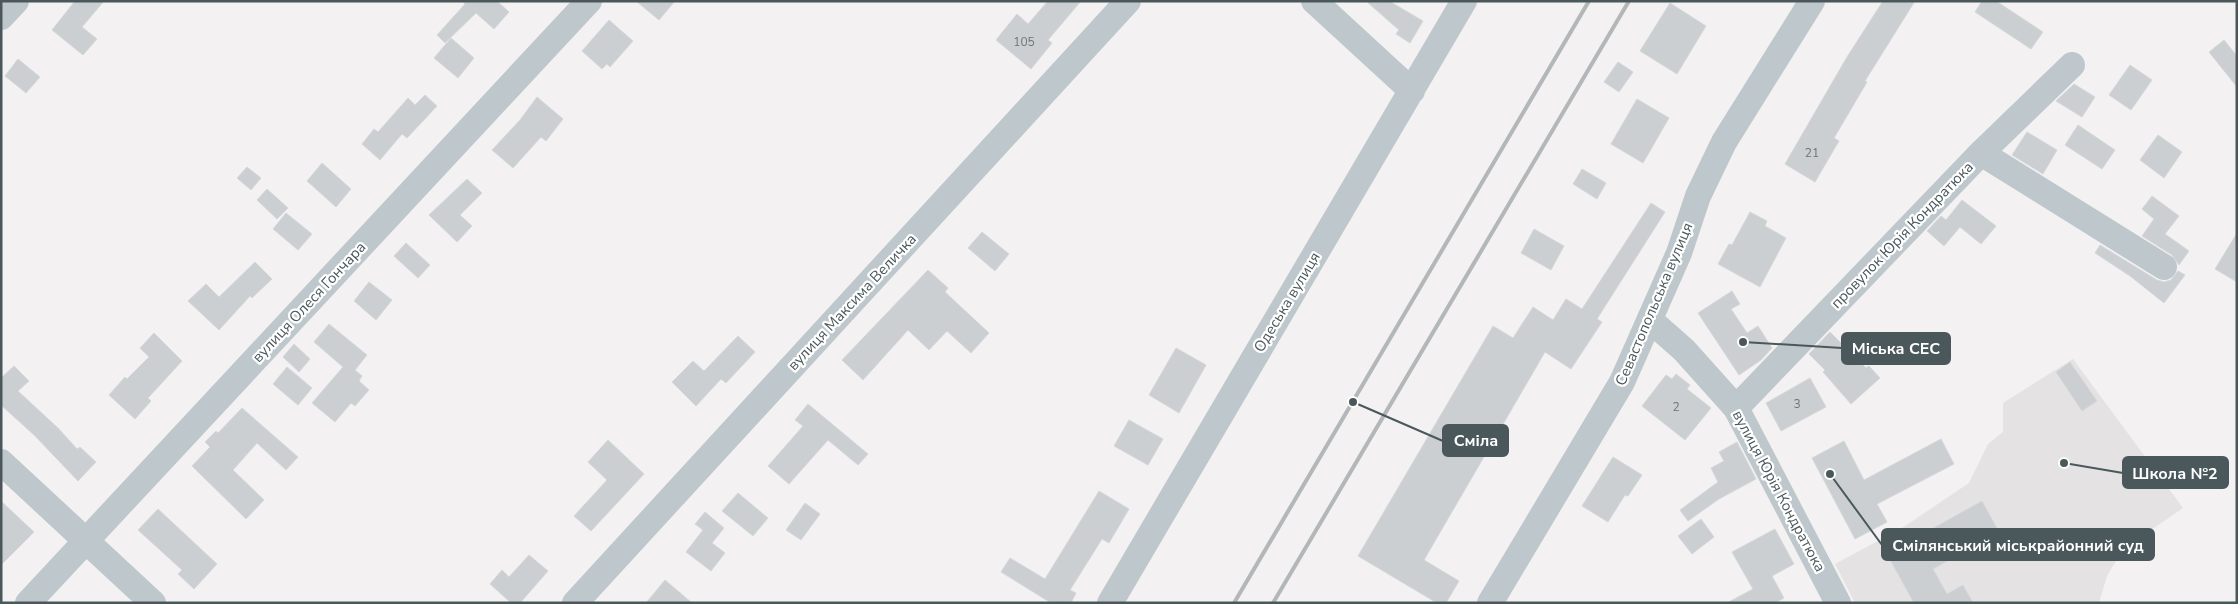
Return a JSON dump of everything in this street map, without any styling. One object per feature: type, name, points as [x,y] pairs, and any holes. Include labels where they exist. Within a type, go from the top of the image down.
[{"type":"street","points":[[1,17],[16,1]]},
{"type":"street","name":"вулиця Олеся Гончара","points":[[28,603],[590,1]]},
{"type":"street","name":"вулиця Максима Величка","points":[[575,603],[1128,1]]},
{"type":"street","points":[[1314,1],[1412,91]]},
{"type":"street","name":"Одеська вулиця","points":[[1110,603],[1464,1]]},
{"type":"street","name":"Севастопольська вулиця","points":[[1490,603],[1622,382],[1679,253],[1698,196],[1724,142],[1812,1]]},
{"type":"street","name":"провулок Юрія Кондратюка","points":[[1736,408],[1981,153],[2072,65]]},
{"type":"street","points":[[1981,153],[2164,267]]},
{"type":"street","name":"вулиця Юрія Кондратюка","points":[[1650,320],[1684,350],[1736,408],[1838,603]]},
{"type":"street","points":[[1,462],[85,542],[153,603]]},
{"type":"shaded area","points":[[2073,359],[2183,508],[2135,541],[2116,561],[2107,576],[2099,603],[1855,603],[1835,564],[1902,528],[1969,483],[1988,444],[2003,432],[2003,403]]},
{"type":"building","points":[[75,1],[104,1],[82,27],[97,39],[83,55],[52,30]]},
{"type":"building","points":[[462,1],[497,1],[509,12],[494,29],[476,13],[445,43],[437,35],[465,4]]},
{"type":"building","points":[[636,1],[675,1],[659,20]]},
{"type":"building","points":[[1048,1],[1081,1],[1048,40],[1052,43],[1031,69],[996,40],[1017,14],[1028,24]]},
{"type":"building","points":[[1366,1],[1389,1],[1423,21],[1410,43],[1396,34],[1399,30]]},
{"type":"building","points":[[1883,1],[1915,1],[1865,81],[1867,82],[1834,138],[1839,141],[1815,182],[1785,164],[1847,57]]},
{"type":"building","points":[[1982,1],[1996,1],[2043,32],[2031,49],[1975,12]]},
{"type":"building","points":[[1670,3],[1706,26],[1677,74],[1640,51]]},
{"type":"building","points":[[609,20],[633,41],[610,67],[607,64],[602,69],[582,51]]},
{"type":"building","points":[[451,38],[474,58],[458,78],[434,58]]},
{"type":"building","points":[[2224,40],[2237,56],[2237,87],[2209,52]]},
{"type":"building","points":[[18,59],[40,77],[26,93],[5,76]]},
{"type":"building","points":[[1618,62],[1633,72],[1619,92],[1604,82]]},
{"type":"building","points":[[2130,65],[2152,80],[2131,110],[2109,95]]},
{"type":"building","points":[[2074,84],[2095,97],[2082,117],[2056,101]]},
{"type":"building","points":[[425,95],[437,106],[407,138],[402,134],[380,160],[362,144],[374,129],[378,132],[408,98],[415,105]]},
{"type":"building","points":[[537,97],[563,119],[546,141],[541,137],[513,168],[492,150],[520,120]]},
{"type":"building","points":[[1637,99],[1669,118],[1643,163],[1611,144]]},
{"type":"building","points":[[2078,125],[2115,150],[2102,169],[2065,145]]},
{"type":"building","points":[[2027,132],[2057,150],[2043,174],[2012,155]]},
{"type":"building","points":[[2158,135],[2182,152],[2164,178],[2140,160]]},
{"type":"building","points":[[322,163],[351,189],[336,207],[307,181]]},
{"type":"building","points":[[247,167],[261,178],[251,190],[237,178]]},
{"type":"building","points":[[1582,169],[1606,183],[1597,199],[1573,184]]},
{"type":"building","points":[[467,179],[482,193],[460,215],[472,226],[457,242],[429,215]]},
{"type":"building","points":[[267,189],[288,208],[277,219],[257,200]]},
{"type":"building","points":[[2152,196],[2179,216],[2165,234],[2189,251],[2179,265],[2172,255],[2142,236],[2154,219],[2142,209]]},
{"type":"building","points":[[1962,200],[1996,226],[1981,244],[1960,227],[1944,246],[1927,231],[1941,216],[1946,220]]},
{"type":"building","points":[[1651,203],[1665,212],[1597,319],[1602,322],[1571,369],[1545,352],[1424,560],[1459,581],[1446,603],[1437,603],[1358,556],[1493,326],[1513,338],[1533,307],[1553,320],[1566,299],[1582,309]]},
{"type":"building","points":[[1750,212],[1767,221],[1765,226],[1786,238],[1760,287],[1718,264],[1729,244],[1732,245]]},
{"type":"building","points":[[286,213],[312,234],[298,250],[273,229]]},
{"type":"building","points":[[1534,229],[1564,246],[1551,270],[1521,253]]},
{"type":"building","points":[[982,232],[1009,254],[995,271],[968,248]]},
{"type":"building","points":[[2237,233],[2237,282],[2215,269]]},
{"type":"building","points":[[406,243],[430,265],[418,278],[394,256]]},
{"type":"building","points":[[2100,245],[2157,280],[2164,282],[2171,280],[2178,271],[2185,275],[2164,303],[2130,276],[2095,253]]},
{"type":"building","points":[[255,262],[272,279],[252,298],[250,296],[219,330],[188,301],[206,284],[219,297]]},
{"type":"building","points":[[928,270],[948,288],[945,292],[989,333],[971,353],[947,331],[929,350],[908,330],[863,380],[842,360]]},
{"type":"building","points":[[369,282],[392,300],[376,320],[354,301]]},
{"type":"building","points":[[1732,291],[1740,304],[1731,309],[1747,333],[1758,326],[1772,348],[1761,360],[1739,375],[1698,313]]},
{"type":"building","points":[[329,324],[367,355],[355,370],[362,376],[359,381],[369,390],[355,406],[351,403],[335,422],[312,403],[343,367],[314,342]]},
{"type":"building","points":[[1830,332],[1866,368],[1869,366],[1880,378],[1851,404],[1823,372],[1825,370],[1809,354]]},
{"type":"building","points":[[154,333],[182,361],[148,398],[151,401],[135,419],[109,395],[125,377],[127,379],[149,357],[140,348]]},
{"type":"building","points":[[738,336],[755,352],[726,383],[721,379],[696,406],[672,382],[693,361],[704,371]]},
{"type":"building","points":[[294,344],[310,359],[299,372],[283,357]]},
{"type":"building","points":[[1176,348],[1206,365],[1179,413],[1149,395]]},
{"type":"building","points":[[2070,362],[2097,401],[2082,411],[2056,372]]},
{"type":"building","points":[[14,366],[29,381],[18,391],[59,429],[77,449],[80,447],[96,462],[78,481],[34,435],[1,405],[1,378]]},
{"type":"building","points":[[287,367],[312,388],[298,405],[273,384]]},
{"type":"building","points":[[1676,374],[1690,385],[1687,389],[1711,408],[1685,440],[1642,406],[1666,375],[1672,379]]},
{"type":"building","points":[[1810,378],[1826,407],[1781,431],[1766,403]]},
{"type":"building","points":[[808,404],[868,454],[858,465],[828,440],[789,484],[768,466],[803,426],[795,420]]},
{"type":"building","points":[[242,408],[298,457],[286,470],[257,443],[233,470],[264,500],[246,519],[192,466],[210,447],[205,442],[216,431],[218,433]]},
{"type":"building","points":[[1129,420],[1163,439],[1148,465],[1114,446]]},
{"type":"building","points":[[1941,439],[1954,464],[1877,504],[1887,522],[1855,539],[1812,458],[1844,441],[1864,480]]},
{"type":"building","points":[[608,440],[644,474],[591,531],[574,516],[607,480],[588,462]]},
{"type":"building","points":[[1737,442],[1756,479],[1719,499],[1688,521],[1680,510],[1718,482],[1711,468],[1724,461],[1719,452]]},
{"type":"building","points":[[1613,457],[1642,475],[1628,496],[1625,495],[1608,522],[1582,506]]},
{"type":"building","points":[[1099,491],[1129,509],[1109,543],[1102,539],[1070,590],[1076,593],[1071,603],[1051,603],[1001,572],[1010,558],[1045,579]]},
{"type":"building","points":[[738,493],[768,518],[753,536],[722,511]]},
{"type":"building","points":[[1,501],[34,532],[1,565]]},
{"type":"building","points":[[1982,501],[1999,532],[1933,569],[1947,594],[1963,585],[1973,603],[1914,603],[1887,554]]},
{"type":"building","points":[[805,503],[820,514],[801,540],[786,530]]},
{"type":"building","points":[[158,509],[217,564],[194,589],[178,574],[182,570],[138,530]]},
{"type":"building","points":[[705,512],[724,528],[712,543],[725,553],[711,571],[686,552],[703,530],[695,524]]},
{"type":"building","points":[[1701,519],[1714,537],[1692,554],[1678,536]]},
{"type":"building","points":[[1775,529],[1794,564],[1772,576],[1784,598],[1775,603],[1727,603],[1753,589],[1732,552]]},
{"type":"building","points":[[529,555],[548,571],[520,603],[511,603],[490,584],[502,570],[509,577]]},
{"type":"building","points":[[665,580],[692,603],[646,603]]},
{"type":"railway","points":[[1234,603],[1589,1]]},
{"type":"railway","points":[[1273,603],[1629,1]]},
{"type":"place","name":"Міська СЕС","points":[[1743,342]]},
{"type":"place","name":"Сміла","points":[[1353,402]]},
{"type":"place","name":"Школа №2","points":[[2064,463]]},
{"type":"place","name":"Смілянський міськрайонний суд","points":[[1830,474]]}]
